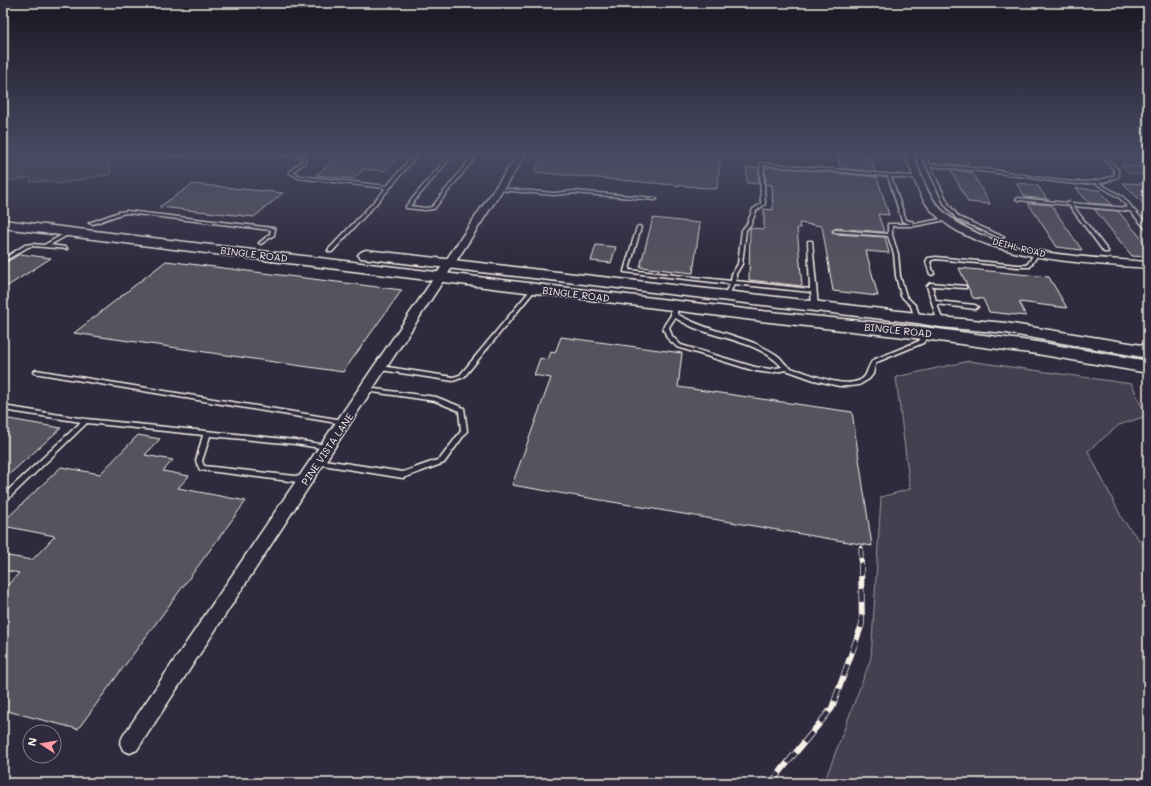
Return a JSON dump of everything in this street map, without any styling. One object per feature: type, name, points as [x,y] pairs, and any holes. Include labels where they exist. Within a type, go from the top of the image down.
[{"type":"main road","name":"BINGLE ROAD","points":[[4,222],[91,223],[449,264],[624,278],[675,304],[729,289],[814,299],[920,325],[1037,348],[1148,367]]},
{"type":"main road","name":"BINGLE ROAD","points":[[4,222],[71,232],[440,278],[675,304],[761,316],[920,325],[940,322],[1006,328],[1148,352]]},
{"type":"main road","points":[[71,232],[91,223]]},
{"type":"main road","points":[[248,254],[260,243]]},
{"type":"street","name":"PINE VISTA LANE","points":[[130,743],[328,448],[498,191]]},
{"type":"street","name":"DEIHL ROAD","points":[[925,191],[930,203],[946,219],[964,230],[998,244],[1037,253],[1148,265]]},
{"type":"lane","points":[[330,250],[385,191]]},
{"type":"lane","points":[[421,191],[407,207],[425,209],[433,208],[447,191]]},
{"type":"lane","points":[[517,191],[554,194],[574,192],[655,199]]},
{"type":"lane","points":[[639,227],[624,278],[729,289],[734,274],[740,264],[744,230],[749,224],[754,210],[763,204],[763,191]]},
{"type":"lane","points":[[894,191],[904,221],[916,225]]},
{"type":"lane","points":[[940,191],[947,205],[958,218],[1002,237]]},
{"type":"lane","points":[[1110,191],[1129,205],[1131,210],[1148,228]]},
{"type":"lane","points":[[1018,199],[1131,210]]},
{"type":"lane","points":[[1069,203],[1106,251]]},
{"type":"lane","points":[[675,304],[666,327],[669,337],[679,346],[755,369],[770,371],[786,368],[842,384],[861,382],[869,375],[875,361],[921,342],[924,338],[913,306],[904,296],[898,276],[896,254],[890,235],[890,225],[916,225],[946,219]]},
{"type":"lane","points":[[1140,219],[1148,220]]},
{"type":"lane","points":[[835,230],[890,235]]},
{"type":"lane","points":[[45,246],[71,232]]},
{"type":"lane","points":[[810,242],[814,299]]},
{"type":"lane","points":[[3,261],[27,246],[32,245],[65,248]]},
{"type":"lane","points":[[932,274],[928,262],[936,258],[1028,266],[1037,253]]},
{"type":"lane","points":[[940,322],[929,286],[932,284],[964,287]]},
{"type":"lane","points":[[381,368],[453,379],[462,376],[534,289]]},
{"type":"lane","points":[[934,302],[975,307]]},
{"type":"lane","points":[[675,304],[682,321],[696,328],[751,345],[773,354],[781,360],[786,368]]},
{"type":"lane","points":[[36,372],[345,422]]},
{"type":"lane","points":[[318,462],[403,475],[442,462],[464,431],[462,410],[436,399],[366,390]]},
{"type":"lane","points":[[3,408],[86,421],[295,442],[328,448]]},
{"type":"lane","points":[[3,499],[86,421]]},
{"type":"lane","points":[[206,434],[199,461],[202,468],[306,480]]},
{"type":"shaded area","points":[[969,361],[1132,384],[1146,416],[1119,425],[1088,451],[1123,520],[1148,551],[1148,783],[824,783],[871,658],[881,497],[910,489],[896,377]]},
{"type":"building","points":[[183,191],[260,191],[283,193],[254,217],[159,207]]},
{"type":"building","points":[[772,191],[881,191],[889,215],[878,214],[884,232],[835,228],[832,232],[835,234],[885,237],[889,253],[866,251],[878,296],[833,291],[822,226],[799,223],[800,228],[797,228],[802,286],[749,280],[750,228],[764,229],[764,209],[773,210]]},
{"type":"building","points":[[962,191],[983,191],[990,204],[968,202]]},
{"type":"building","points":[[1021,191],[1041,191],[1047,199],[1025,197]]},
{"type":"building","points":[[1078,191],[1100,191],[1112,205],[1089,203]]},
{"type":"building","points":[[1131,191],[1148,191],[1148,208]]},
{"type":"building","points":[[1028,203],[1051,205],[1082,250],[1057,247]]},
{"type":"building","points":[[1094,209],[1118,211],[1148,246],[1148,257],[1132,256]]},
{"type":"building","points":[[653,218],[700,223],[693,273],[640,267]]},
{"type":"building","points":[[596,245],[616,247],[611,263],[591,261]]},
{"type":"building","points":[[20,254],[51,258],[3,289],[3,264]]},
{"type":"building","points":[[166,261],[402,290],[343,372],[74,333]]},
{"type":"building","points":[[959,268],[1049,277],[1067,308],[1019,302],[1026,316],[989,312],[983,299],[973,298]]},
{"type":"building","points":[[561,337],[682,353],[678,387],[852,412],[872,546],[512,485],[551,378],[534,375],[540,358],[548,360],[551,352],[555,353]]},
{"type":"building","points":[[3,418],[61,428],[3,480]]},
{"type":"building","points":[[138,435],[160,439],[145,455],[173,460],[163,471],[189,476],[178,488],[246,501],[78,729],[3,710],[3,590],[19,573],[3,570],[3,560],[8,556],[32,560],[55,536],[3,526],[3,522],[61,467],[100,474]]},
{"type":"railway","points":[[861,548],[861,563]]},
{"type":"railway","points":[[771,783],[832,708],[862,624],[861,563]]}]
